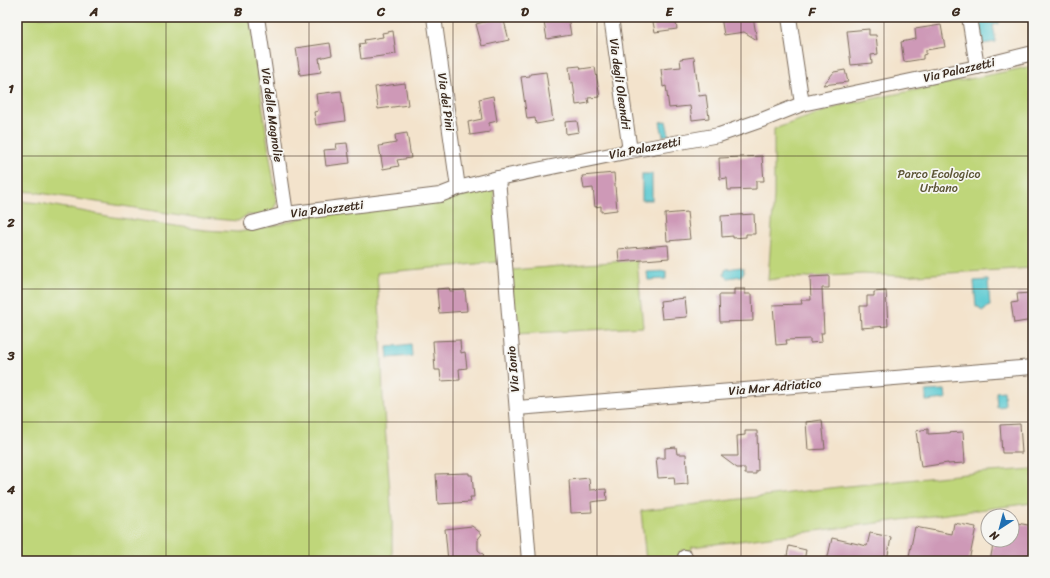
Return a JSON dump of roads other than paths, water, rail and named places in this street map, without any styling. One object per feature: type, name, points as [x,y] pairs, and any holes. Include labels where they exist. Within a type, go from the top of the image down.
[{"type":"street","name":"Via delle Magnolie","points":[[257,17],[286,214]]},
{"type":"street","name":"Via dei Pini","points":[[434,17],[458,188]]},
{"type":"street","name":"Via degli Oleandri","points":[[610,17],[630,150]]},
{"type":"street","points":[[789,17],[802,104]]},
{"type":"street","points":[[969,17],[976,67]]},
{"type":"street","name":"Via Palazzetti","points":[[252,223],[286,214],[440,194],[498,178],[630,150],[719,134],[762,120],[802,104],[976,67],[1033,53]]},
{"type":"street","name":"Via Ionio","points":[[498,178],[529,561]]},
{"type":"street","name":"Via Mar Adriatico","points":[[517,408],[1033,367]]},
{"type":"water","points":[[998,17],[999,24],[993,25],[996,42],[983,44],[979,19]]},
{"type":"water","points":[[666,121],[669,135],[663,136],[660,122]]},
{"type":"water","points":[[642,174],[652,174],[652,200],[642,200]]},
{"type":"water","points":[[743,268],[744,272],[741,276],[728,278],[724,275],[725,270],[727,269]]},
{"type":"water","points":[[666,271],[666,279],[648,280],[647,272]]},
{"type":"water","points":[[988,280],[990,306],[983,311],[979,309],[979,307],[976,307],[974,281]]},
{"type":"water","points":[[411,344],[412,356],[388,358],[387,347]]},
{"type":"water","points":[[945,390],[946,399],[926,401],[926,391]]},
{"type":"water","points":[[1004,391],[1005,406],[997,407],[996,392]]},
{"type":"park label","name":"Parco Ecologico Urbano","points":[[939,181]]}]
